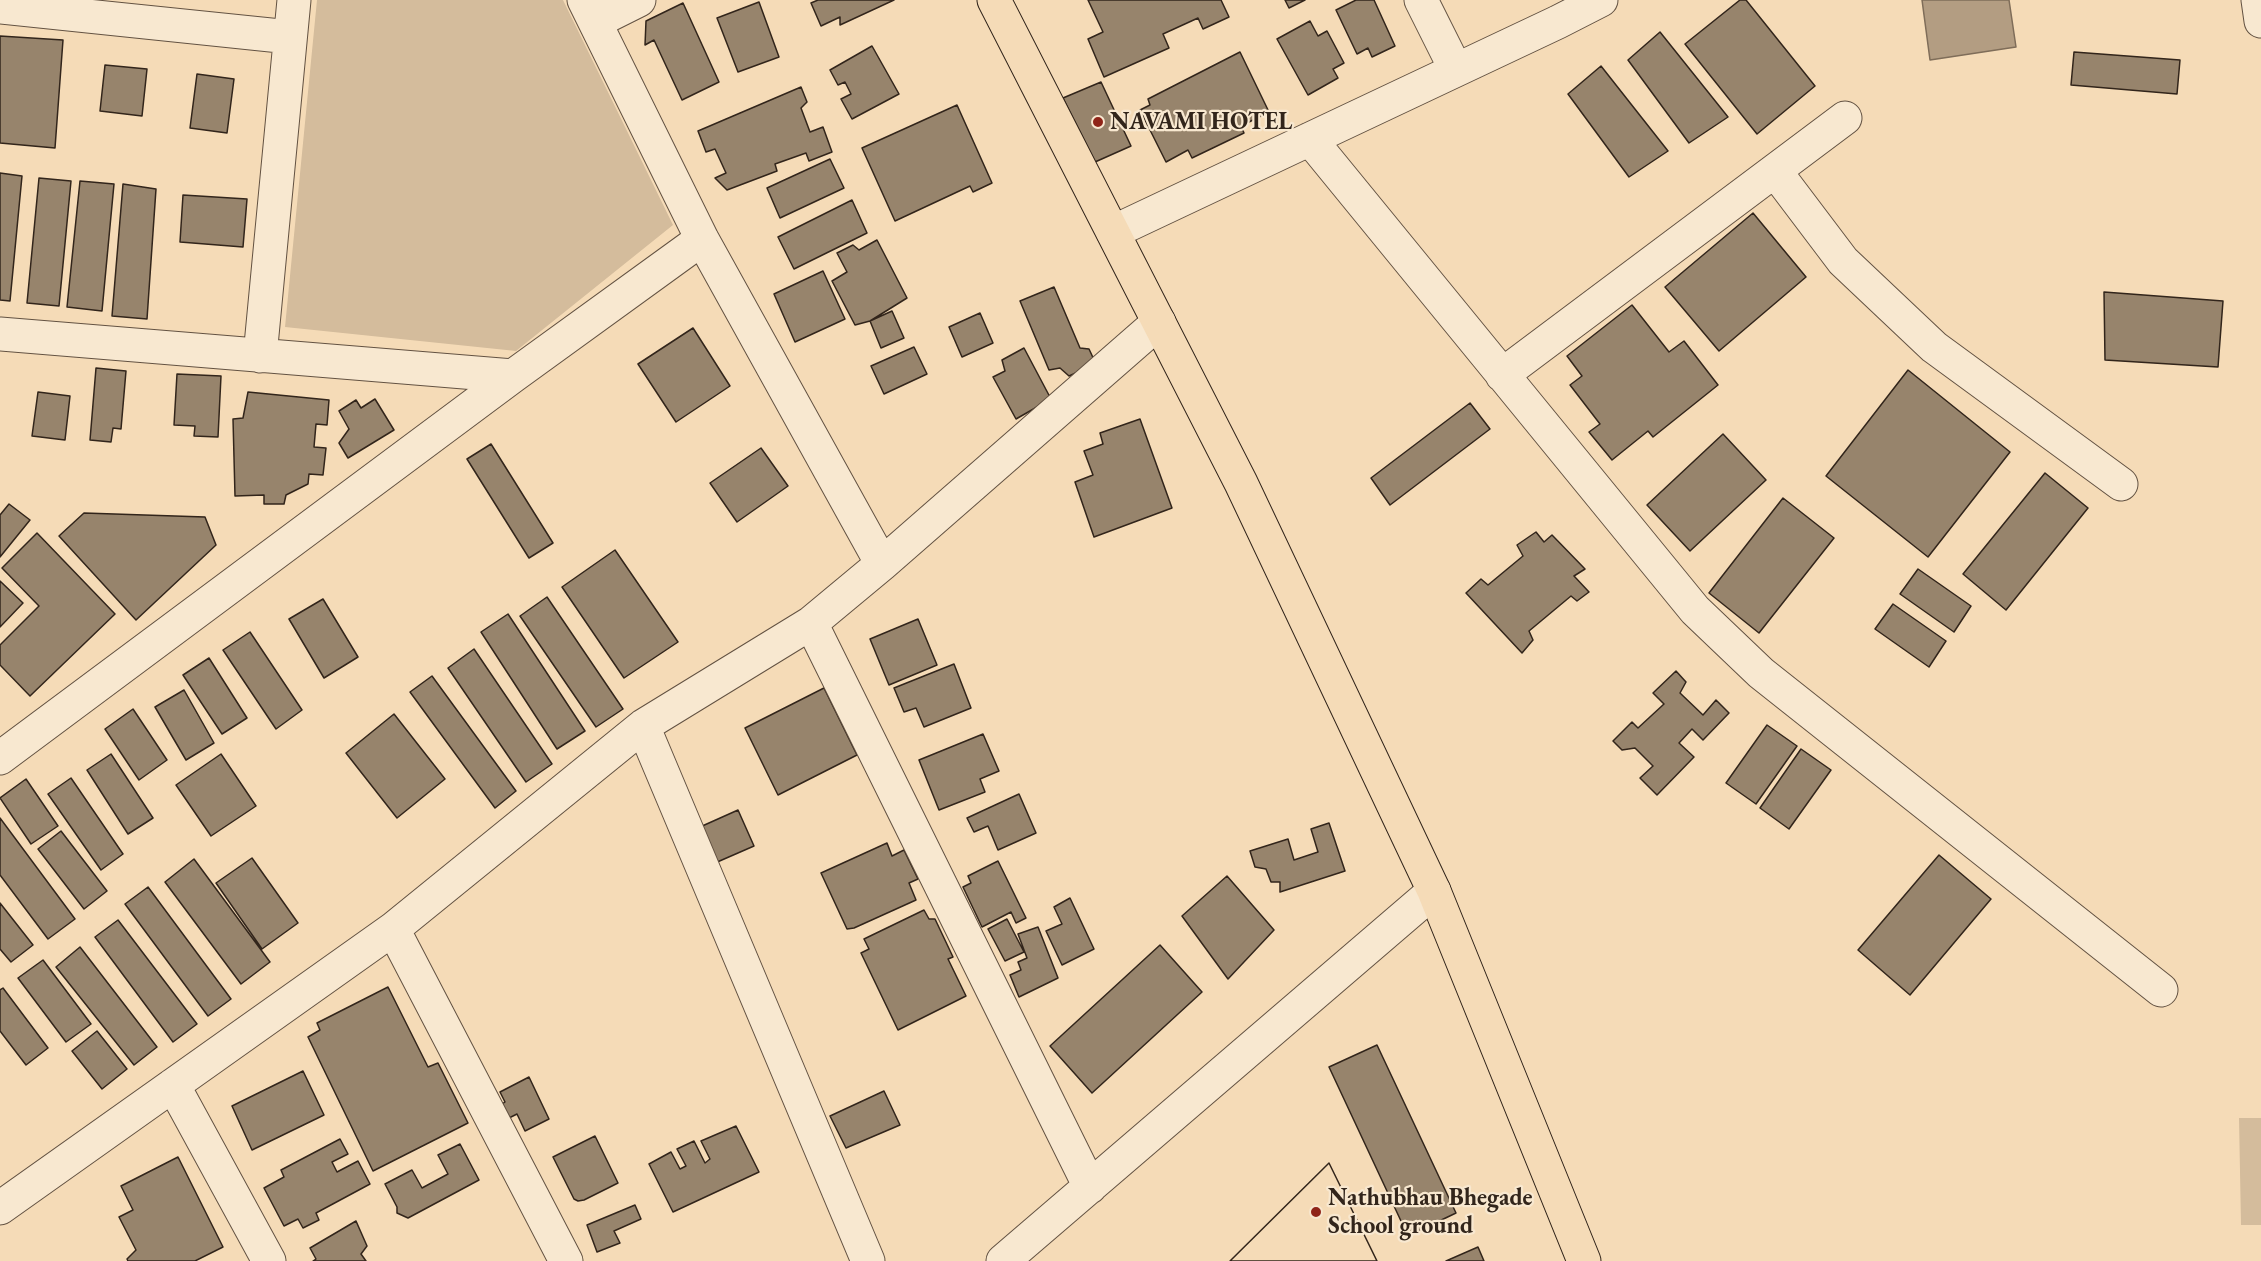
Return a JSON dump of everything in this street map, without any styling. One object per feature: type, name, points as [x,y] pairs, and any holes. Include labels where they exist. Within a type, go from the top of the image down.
[{"type":"main road","points":[[994,0],[1241,483],[1434,891],[1584,1261]]},
{"type":"street","points":[[260,356],[294,0]]},
{"type":"street","points":[[639,0],[590,11],[702,239],[882,564]]},
{"type":"street","points":[[1421,0],[1456,70]]},
{"type":"street","points":[[1113,232],[1600,0]]},
{"type":"street","points":[[2258,0],[2261,21]]},
{"type":"street","points":[[0,7],[290,37]]},
{"type":"street","points":[[1503,375],[1845,118]]},
{"type":"street","points":[[1310,139],[1695,610],[1761,673],[2161,990]]},
{"type":"street","points":[[1775,171],[1843,261],[1934,347],[2121,484]]},
{"type":"street","points":[[6,743],[702,239]]},
{"type":"street","points":[[0,1208],[393,929],[643,726],[811,623],[882,564],[1159,322]]},
{"type":"street","points":[[0,334],[513,376]]},
{"type":"street","points":[[811,623],[1090,1187]]},
{"type":"street","points":[[643,726],[868,1261]]},
{"type":"street","points":[[1004,1261],[1434,891]]},
{"type":"street","points":[[393,929],[566,1261]]},
{"type":"street","points":[[173,1085],[269,1261]]},
{"type":"shaded area","points":[[317,0],[563,0],[673,225],[516,351],[285,327]]},
{"type":"shaded area","points":[[1922,0],[2009,0],[2016,47],[1930,60]]},
{"type":"shaded area","points":[[2239,1118],[2261,1118],[2261,1225],[2241,1225]]},
{"type":"building","points":[[818,0],[894,0],[840,25],[840,17],[821,26],[811,3]]},
{"type":"building","points":[[1088,0],[1221,0],[1229,17],[1203,29],[1198,18],[1163,34],[1169,48],[1104,77],[1088,39],[1103,32]]},
{"type":"building","points":[[1285,0],[1305,0],[1289,8]]},
{"type":"building","points":[[1356,0],[1374,0],[1395,46],[1372,57],[1368,48],[1357,54],[1336,10]]},
{"type":"building","points":[[1740,0],[1746,0],[1815,86],[1757,134],[1685,44]]},
{"type":"building","points":[[759,2],[779,57],[738,72],[717,18]]},
{"type":"building","points":[[683,3],[719,82],[682,100],[654,40],[645,45],[646,21]]},
{"type":"building","points":[[1310,21],[1318,36],[1327,31],[1344,63],[1333,69],[1338,78],[1308,95],[1277,39]]},
{"type":"building","points":[[1660,32],[1728,117],[1689,143],[1628,60]]},
{"type":"building","points":[[0,36],[63,40],[55,148],[0,143]]},
{"type":"building","points":[[872,46],[899,94],[852,119],[841,99],[851,94],[845,82],[838,85],[830,70]]},
{"type":"building","points":[[1240,52],[1269,112],[1241,126],[1244,133],[1192,158],[1188,150],[1166,162],[1140,110],[1150,105],[1148,99]]},
{"type":"building","points":[[2074,52],[2180,60],[2177,94],[2071,85]]},
{"type":"building","points":[[105,65],[147,69],[142,116],[100,111]]},
{"type":"building","points":[[1601,66],[1668,151],[1629,177],[1568,94]]},
{"type":"building","points":[[197,74],[234,79],[227,133],[190,128]]},
{"type":"building","name":"NAVAMI HOTEL","points":[[1101,82],[1131,146],[1095,162],[1063,98]]},
{"type":"building","points":[[801,87],[807,102],[801,108],[810,132],[823,127],[832,152],[809,161],[806,153],[775,164],[777,171],[727,190],[715,178],[726,173],[715,149],[706,152],[698,131]]},
{"type":"building","points":[[957,105],[992,183],[973,192],[970,186],[895,221],[862,148]]},
{"type":"building","points":[[830,159],[844,188],[780,218],[767,188]]},
{"type":"building","points":[[0,173],[22,176],[10,301],[0,300]]},
{"type":"building","points":[[39,178],[71,181],[59,306],[27,303]]},
{"type":"building","points":[[80,181],[114,184],[102,311],[67,307]]},
{"type":"building","points":[[123,184],[156,189],[147,319],[112,316]]},
{"type":"building","points":[[183,195],[247,199],[243,247],[180,242]]},
{"type":"building","points":[[852,200],[867,233],[794,269],[778,237]]},
{"type":"building","points":[[1753,213],[1806,277],[1719,351],[1665,287]]},
{"type":"building","points":[[877,240],[907,298],[870,321],[855,325],[832,281],[847,272],[837,253],[853,245],[859,250]]},
{"type":"building","points":[[823,271],[845,319],[795,342],[774,294]]},
{"type":"building","points":[[1054,287],[1080,348],[1089,349],[1096,364],[1069,376],[1060,368],[1049,370],[1020,301]]},
{"type":"building","points":[[2104,292],[2223,301],[2218,367],[2105,360]]},
{"type":"building","points":[[1632,305],[1669,352],[1684,341],[1718,385],[1653,437],[1648,431],[1612,460],[1589,432],[1600,424],[1570,385],[1582,376],[1567,356]]},
{"type":"building","points":[[892,311],[904,338],[881,348],[870,321]]},
{"type":"building","points":[[980,313],[993,343],[962,357],[949,327]]},
{"type":"building","points":[[693,328],[730,386],[676,422],[638,364]]},
{"type":"building","points":[[914,347],[927,374],[884,394],[871,366]]},
{"type":"building","points":[[1024,348],[1051,399],[1016,419],[993,377],[1005,371],[1002,360]]},
{"type":"building","points":[[96,368],[126,371],[121,429],[113,428],[111,442],[90,440]]},
{"type":"building","points":[[1908,370],[2010,452],[1928,557],[1826,476]]},
{"type":"building","points":[[177,374],[221,376],[218,437],[194,436],[195,426],[174,425]]},
{"type":"building","points":[[38,392],[70,396],[65,440],[32,436]]},
{"type":"building","points":[[248,392],[329,400],[327,425],[316,424],[314,447],[326,448],[323,475],[309,474],[308,484],[286,495],[284,504],[264,504],[264,495],[235,496],[233,419],[243,418]]},
{"type":"building","points":[[375,399],[394,430],[348,458],[339,443],[349,429],[339,411],[356,400],[361,408]]},
{"type":"building","points":[[1470,403],[1490,429],[1390,505],[1371,478]]},
{"type":"building","points":[[1140,419],[1172,508],[1094,537],[1075,482],[1093,475],[1084,451],[1103,444],[1100,433]]},
{"type":"building","points":[[1723,434],[1766,480],[1690,551],[1647,505]]},
{"type":"building","points":[[491,444],[553,543],[529,558],[467,459]]},
{"type":"building","points":[[761,448],[788,486],[737,522],[710,483]]},
{"type":"building","points":[[2045,473],[2088,508],[2006,610],[1963,574]]},
{"type":"building","points":[[1783,498],[1834,538],[1759,633],[1709,593]]},
{"type":"building","points":[[9,504],[30,520],[0,557],[0,515]]},
{"type":"building","points":[[84,513],[205,517],[216,545],[136,620],[59,536]]},
{"type":"building","points":[[1536,532],[1544,542],[1552,535],[1585,569],[1574,576],[1589,592],[1577,601],[1571,596],[1529,631],[1533,640],[1522,653],[1466,593],[1481,579],[1488,585],[1523,556],[1517,545]]},
{"type":"building","points":[[37,533],[115,614],[30,696],[0,665],[0,645],[39,606],[2,568]]},
{"type":"building","points":[[615,550],[678,642],[624,678],[562,587]]},
{"type":"building","points":[[1918,569],[1971,606],[1954,632],[1900,594]]},
{"type":"building","points":[[0,581],[23,603],[0,627]]},
{"type":"building","points":[[547,597],[623,709],[596,727],[520,616]]},
{"type":"building","points":[[323,599],[358,657],[324,678],[289,619]]},
{"type":"building","points":[[1893,604],[1946,641],[1929,667],[1875,629]]},
{"type":"building","points":[[508,614],[585,731],[557,749],[481,632]]},
{"type":"building","points":[[918,619],[937,665],[889,685],[870,639]]},
{"type":"building","points":[[250,632],[302,710],[276,729],[223,650]]},
{"type":"building","points":[[474,649],[552,764],[526,782],[448,668]]},
{"type":"building","points":[[209,658],[247,718],[222,734],[183,675]]},
{"type":"building","points":[[954,664],[971,708],[924,727],[916,708],[904,712],[894,688]]},
{"type":"building","points":[[1676,671],[1686,682],[1680,693],[1703,715],[1716,700],[1729,713],[1703,740],[1692,729],[1679,743],[1694,757],[1657,795],[1640,778],[1653,766],[1635,748],[1622,750],[1613,741],[1632,722],[1638,728],[1664,704],[1653,693]]},
{"type":"building","points":[[432,676],[516,791],[495,808],[410,692]]},
{"type":"building","points":[[824,688],[857,755],[778,795],[745,728]]},
{"type":"building","points":[[184,690],[214,743],[186,760],[155,707]]},
{"type":"building","points":[[133,709],[167,760],[139,780],[105,729]]},
{"type":"building","points":[[394,714],[445,779],[397,818],[346,753]]},
{"type":"building","points":[[1767,725],[1797,746],[1756,804],[1726,783]]},
{"type":"building","points":[[983,734],[999,771],[980,779],[985,792],[939,810],[919,760]]},
{"type":"building","points":[[1801,749],[1831,770],[1789,829],[1760,808]]},
{"type":"building","points":[[111,754],[153,818],[128,834],[87,770]]},
{"type":"building","points":[[221,754],[256,806],[211,836],[176,785]]},
{"type":"building","points":[[71,778],[123,854],[101,870],[48,794]]},
{"type":"building","points":[[26,779],[58,826],[31,844],[0,798]]},
{"type":"building","points":[[1019,794],[1036,833],[998,850],[988,826],[974,832],[967,818]]},
{"type":"building","points":[[738,810],[754,846],[715,863],[700,827]]},
{"type":"building","points":[[0,818],[75,919],[48,939],[0,875]]},
{"type":"building","points":[[1329,823],[1345,871],[1280,892],[1280,882],[1271,882],[1266,869],[1255,867],[1250,851],[1288,839],[1294,860],[1318,852],[1311,829]]},
{"type":"building","points":[[61,831],[107,891],[84,909],[38,849]]},
{"type":"building","points":[[887,843],[892,856],[904,850],[918,879],[909,883],[916,900],[847,929],[821,873]]},
{"type":"building","points":[[1939,855],[1991,899],[1910,995],[1858,950]]},
{"type":"building","points":[[252,858],[298,923],[262,949],[216,883]]},
{"type":"building","points":[[194,859],[270,962],[241,984],[165,882]]},
{"type":"building","points":[[998,861],[1026,918],[1016,923],[1011,912],[982,927],[963,887],[971,883],[968,876]]},
{"type":"building","points":[[1227,876],[1274,930],[1228,979],[1182,916]]},
{"type":"building","points":[[148,887],[231,999],[208,1016],[125,904]]},
{"type":"building","points":[[1070,898],[1094,949],[1062,965],[1046,931],[1062,924],[1054,907]]},
{"type":"building","points":[[0,903],[33,945],[11,962],[0,949]]},
{"type":"building","points":[[924,910],[929,919],[935,919],[953,957],[948,959],[966,996],[898,1030],[861,953],[869,949],[864,939]]},
{"type":"building","points":[[1007,919],[1024,952],[1005,961],[988,929]]},
{"type":"building","points":[[118,920],[197,1024],[173,1042],[95,937]]},
{"type":"building","points":[[1038,927],[1058,978],[1019,997],[1010,975],[1021,970],[1018,962],[1027,958],[1018,934]]},
{"type":"building","points":[[1160,945],[1202,992],[1092,1093],[1050,1046]]},
{"type":"building","points":[[80,947],[157,1047],[134,1065],[56,967]]},
{"type":"building","points":[[43,960],[91,1024],[66,1042],[18,978]]},
{"type":"building","points":[[388,987],[428,1067],[438,1063],[468,1123],[373,1171],[308,1037],[320,1030],[317,1023]]},
{"type":"building","points":[[3,988],[48,1048],[26,1065],[0,1031],[0,990]]},
{"type":"building","points":[[97,1031],[127,1069],[102,1089],[72,1051]]},
{"type":"building","points":[[1377,1045],[1456,1213],[1408,1236],[1329,1067]]},
{"type":"building","points":[[303,1071],[324,1115],[252,1150],[232,1106]]},
{"type":"building","points":[[529,1077],[549,1119],[525,1131],[517,1114],[505,1120],[499,1106],[505,1102],[500,1092]]},
{"type":"building","points":[[884,1091],[900,1125],[846,1148],[830,1116]]},
{"type":"building","points":[[736,1126],[759,1172],[673,1212],[649,1164],[671,1152],[680,1169],[686,1166],[677,1149],[694,1141],[705,1163],[710,1159],[701,1141]]},
{"type":"building","points":[[595,1136],[618,1183],[578,1201],[574,1199],[553,1157]]},
{"type":"building","points":[[340,1139],[348,1154],[332,1162],[337,1172],[358,1161],[370,1184],[316,1213],[319,1220],[303,1228],[298,1219],[284,1226],[264,1188],[284,1177],[281,1170]]},
{"type":"building","points":[[460,1144],[479,1180],[408,1218],[397,1213],[397,1207],[385,1184],[412,1170],[422,1188],[448,1174],[438,1155]]},
{"type":"building","points":[[178,1157],[223,1247],[195,1261],[128,1261],[127,1259],[136,1250],[119,1217],[133,1210],[121,1186]]},
{"type":"building","name":"Nathubhau Bhegade School ground","points":[[1329,1163],[1377,1261],[1230,1261]]},
{"type":"building","name":"Nathubhau Bhegade School ground","points":[[1329,1163],[1377,1261],[1230,1261]]},
{"type":"building","points":[[635,1205],[641,1219],[614,1231],[620,1243],[597,1252],[587,1225]]},
{"type":"building","points":[[356,1221],[367,1246],[361,1254],[366,1261],[313,1261],[316,1259],[310,1248]]},
{"type":"building","points":[[1478,1247],[1484,1261],[1446,1261]]},
{"type":"place","name":"NAVAMI HOTEL","points":[[1098,122]]},
{"type":"place","name":"Nathubhau Bhegade School ground","points":[[1316,1212]]}]
